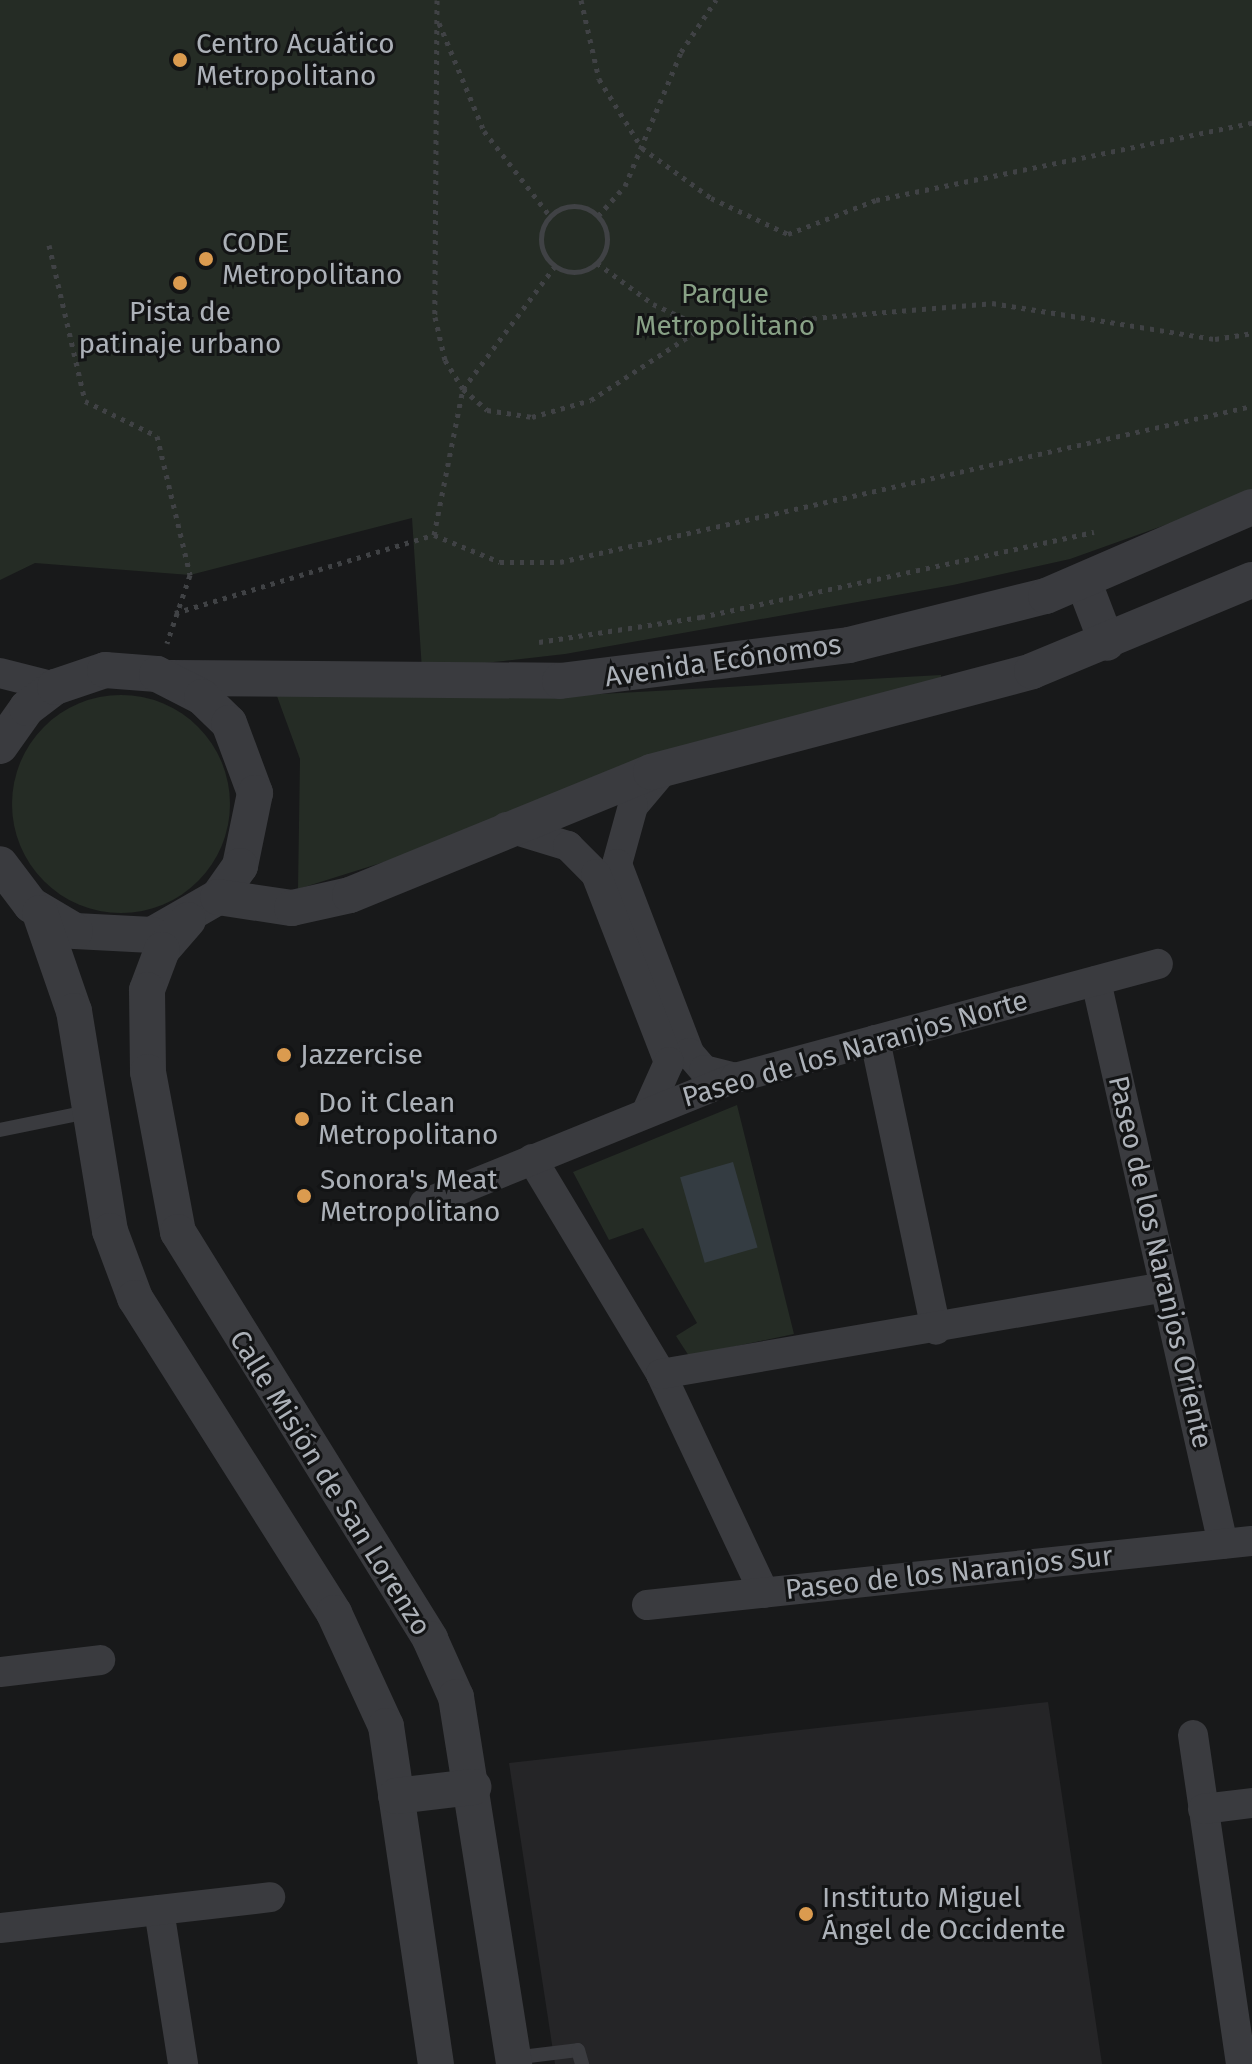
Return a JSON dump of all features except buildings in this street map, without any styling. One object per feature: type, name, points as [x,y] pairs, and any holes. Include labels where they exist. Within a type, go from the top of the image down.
[{"type":"street","name":"Avenida Ecónomos","points":[[55,687],[105,670],[163,676],[462,684],[637,676],[952,624],[1084,583],[1252,507]]},
{"type":"street","points":[[218,897],[292,908],[350,895],[506,827],[665,768],[1032,671],[1107,643],[1252,580]]},
{"type":"street","points":[[1084,583],[1107,643]]},
{"type":"street","points":[[0,673],[55,687]]},
{"type":"street","points":[[21,898],[75,931],[113,938],[152,935],[188,920],[218,897],[253,831],[250,769],[229,723],[163,676]]},
{"type":"street","points":[[0,746],[27,708],[55,687]]},
{"type":"street","points":[[665,768],[633,806],[617,864],[689,1053],[704,1070],[735,1078]]},
{"type":"street","points":[[506,827],[568,846],[596,874],[669,1062],[648,1109]]},
{"type":"street","points":[[0,864],[21,898],[74,1011],[88,1112],[110,1231],[135,1298],[364,1666],[386,1726],[436,2064]]},
{"type":"street","name":"Calle Misión de San Lorenzo","points":[[188,920],[162,950],[147,990],[148,1072],[178,1232],[430,1639],[456,1697],[473,1787],[514,2061]]},
{"type":"street","name":"Paseo de los Naranjos Norte","points":[[424,1204],[648,1109],[735,1078],[1158,964]]},
{"type":"street","name":"Paseo de los Naranjos Oriente","points":[[1096,981],[1165,1287],[1238,1542]]},
{"type":"street","points":[[875,1040],[936,1330]]},
{"type":"street","points":[[532,1159],[661,1374],[764,1593]]},
{"type":"street","points":[[661,1374],[936,1330],[1165,1287]]},
{"type":"street","name":"Paseo de los Naranjos Sur","points":[[647,1605],[1238,1542]]},
{"type":"street","points":[[0,1672],[100,1660]]},
{"type":"street","points":[[1193,1735],[1244,2052]]},
{"type":"street","points":[[396,1796],[473,1787]]},
{"type":"street","points":[[1203,1809],[1252,1803]]},
{"type":"street","points":[[0,1928],[270,1897]]},
{"type":"street","points":[[159,1910],[183,2064]]},
{"type":"lane","points":[[0,1130],[88,1112]]},
{"type":"lane","points":[[514,2061],[578,2050],[582,2064]]},
{"type":"path","points":[[437,0],[435,317],[445,360],[463,389],[487,410],[532,417],[591,400],[703,327],[992,303],[1215,339],[1252,333]]},
{"type":"path","points":[[581,0],[599,79],[642,148],[711,198],[788,234],[876,200],[1252,123]]},
{"type":"path","points":[[598,216],[625,186],[681,52],[716,0]]},
{"type":"path","points":[[437,18],[484,131],[550,216]]},
{"type":"path","points":[[550,216],[569,207],[598,216]]},
{"type":"path","points":[[550,216],[542,248],[555,266],[577,272],[597,263],[607,245],[598,216]]},
{"type":"path","points":[[49,245],[85,401],[157,436],[190,575],[175,613],[163,676]]},
{"type":"path","points":[[597,263],[653,304],[703,327]]},
{"type":"path","points":[[434,535],[463,389],[555,266]]},
{"type":"path","points":[[175,613],[434,535],[500,562],[560,562],[1252,406]]},
{"type":"path","points":[[532,643],[971,563],[1112,526]]},
{"type":"shaded area","points":[[733,1162],[758,1248],[705,1263],[680,1177]]},
{"type":"shaded area","name":"Instituto Miguel Ángel de Occidente","points":[[1048,1702],[1102,2064],[555,2064],[509,1763]]},
{"type":"green space","name":"Parque Metropolitano","points":[[0,0],[1252,0],[1252,494],[1070,559],[953,585],[565,654],[422,670],[412,518],[190,575],[35,563],[0,580]]},
{"type":"green space","points":[[941,675],[941,687],[298,889],[300,759],[274,688],[583,695]]},
{"type":"green space","points":[[121,695],[163,703],[182,713],[198,727],[212,743],[222,762],[230,804],[222,846],[212,865],[198,881],[182,895],[163,905],[121,913],[79,905],[60,895],[44,881],[30,865],[20,846],[12,804],[20,762],[30,743],[44,727],[60,713],[79,703]]},
{"type":"green space","points":[[737,1105],[794,1334],[689,1356],[676,1336],[697,1323],[643,1228],[609,1240],[573,1172]]},
{"type":"place","name":"Centro Acuático Metropolitano","points":[[180,60]]},
{"type":"place","name":"CODE Metropolitano","points":[[206,259]]},
{"type":"place","name":"Pista de patinaje urbano","points":[[180,283]]},
{"type":"place","name":"Jazzercise","points":[[284,1055]]},
{"type":"place","name":"Do it Clean Metropolitano","points":[[302,1119]]},
{"type":"place","name":"Sonora's Meat Metropolitano","points":[[304,1196]]},
{"type":"place","name":"Instituto Miguel Ángel de Occidente","points":[[806,1914]]}]
